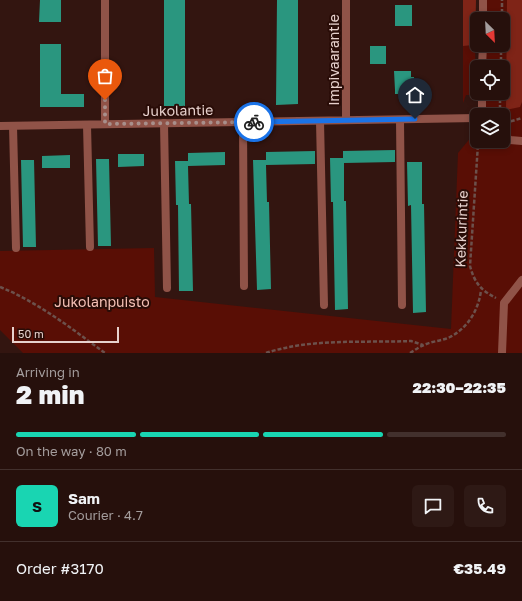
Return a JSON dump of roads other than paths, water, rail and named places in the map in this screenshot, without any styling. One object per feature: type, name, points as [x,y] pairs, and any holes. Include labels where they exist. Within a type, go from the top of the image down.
[{"type":"street","points":[[105,0],[105,124]]},
{"type":"street","name":"Impivaarantie","points":[[346,0],[346,120]]},
{"type":"street","points":[[483,0],[483,12]]},
{"type":"street","name":"Jukolantie","points":[[0,126],[470,118]]},
{"type":"street","points":[[400,120],[402,305]]},
{"type":"street","points":[[320,121],[324,305]]},
{"type":"street","points":[[243,122],[244,286]]},
{"type":"street","points":[[164,124],[167,288]]},
{"type":"street","points":[[87,125],[90,247]]},
{"type":"street","points":[[13,126],[16,248]]},
{"type":"street","points":[[510,140],[522,141]]},
{"type":"street","points":[[502,353],[504,303],[522,280]]},
{"type":"park label","name":"Jukolanpuisto","points":[[102,301]]}]
